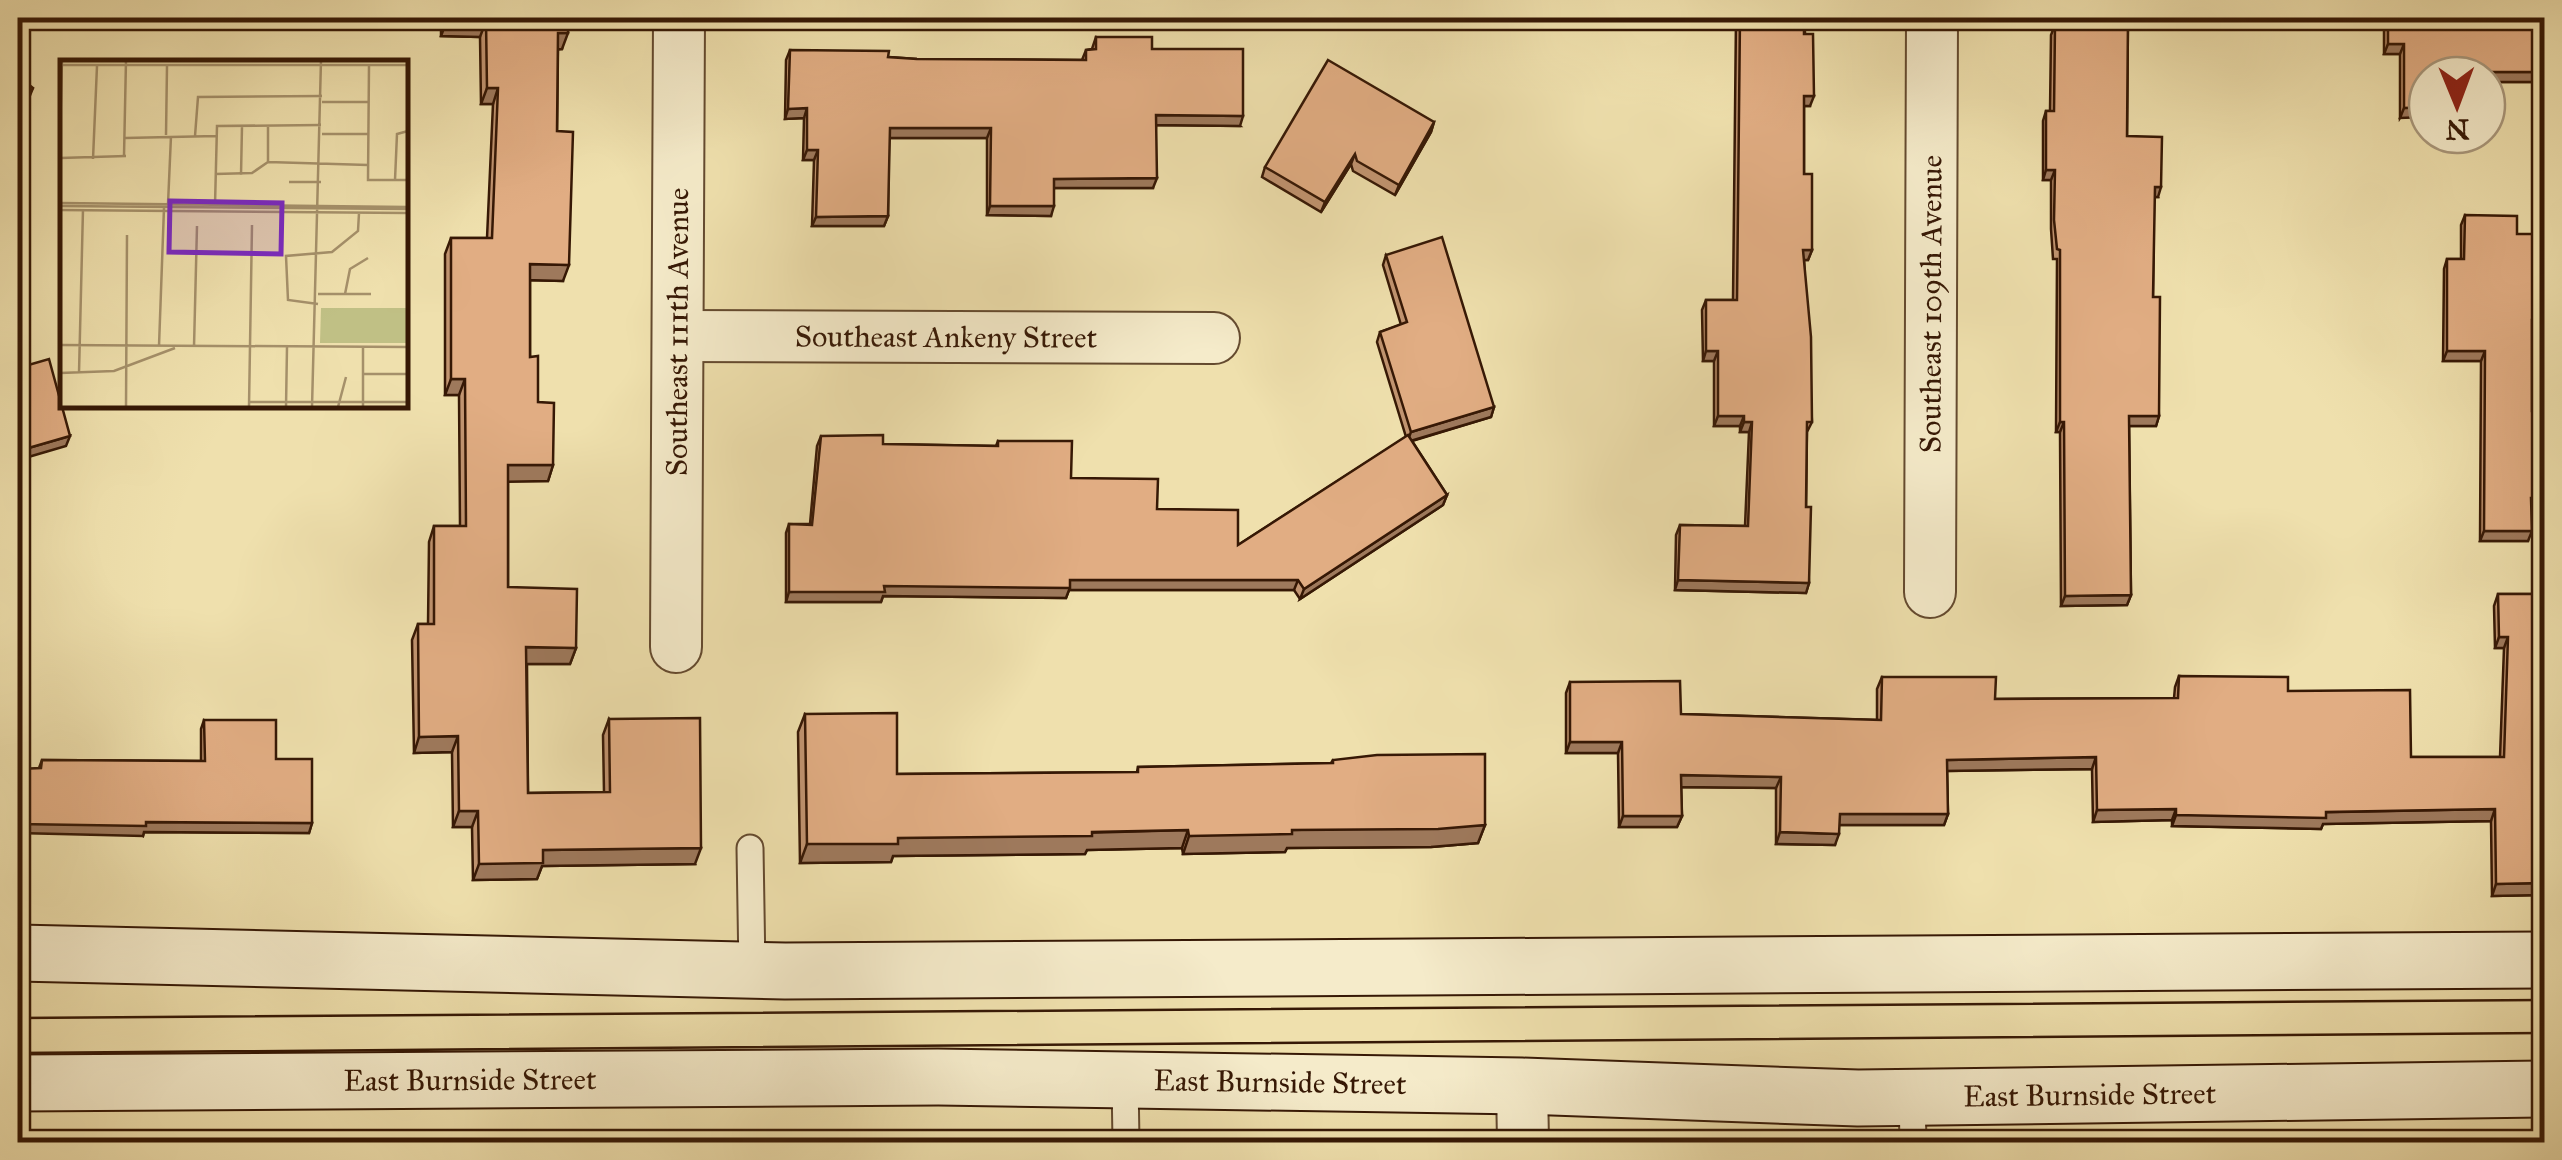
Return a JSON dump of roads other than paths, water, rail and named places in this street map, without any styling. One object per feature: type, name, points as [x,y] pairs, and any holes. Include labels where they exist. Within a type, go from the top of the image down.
[{"type":"street","name":"Southeast 111th Avenue","points":[[676,647],[678,18]]},
{"type":"street","name":"Southeast 109th Avenue","points":[[1930,592],[1932,18]]},
{"type":"street","name":"Southeast Ankeny Street","points":[[678,336],[1214,338]]},
{"type":"street","points":[[18,953],[752,970],[2544,960]]},
{"type":"street","name":"East Burnside Street","points":[[18,1083],[938,1077],[1522,1086],[1913,1120],[2544,1089]]},
{"type":"street","points":[[1522,1086],[1523,1142]]},
{"type":"lane","points":[[750,848],[752,970]]},
{"type":"lane","points":[[1124,1080],[1126,1142]]},
{"type":"tram line","points":[[18,1018],[2544,1000]]},
{"type":"tram line","points":[[18,1053],[2544,1033]]}]
